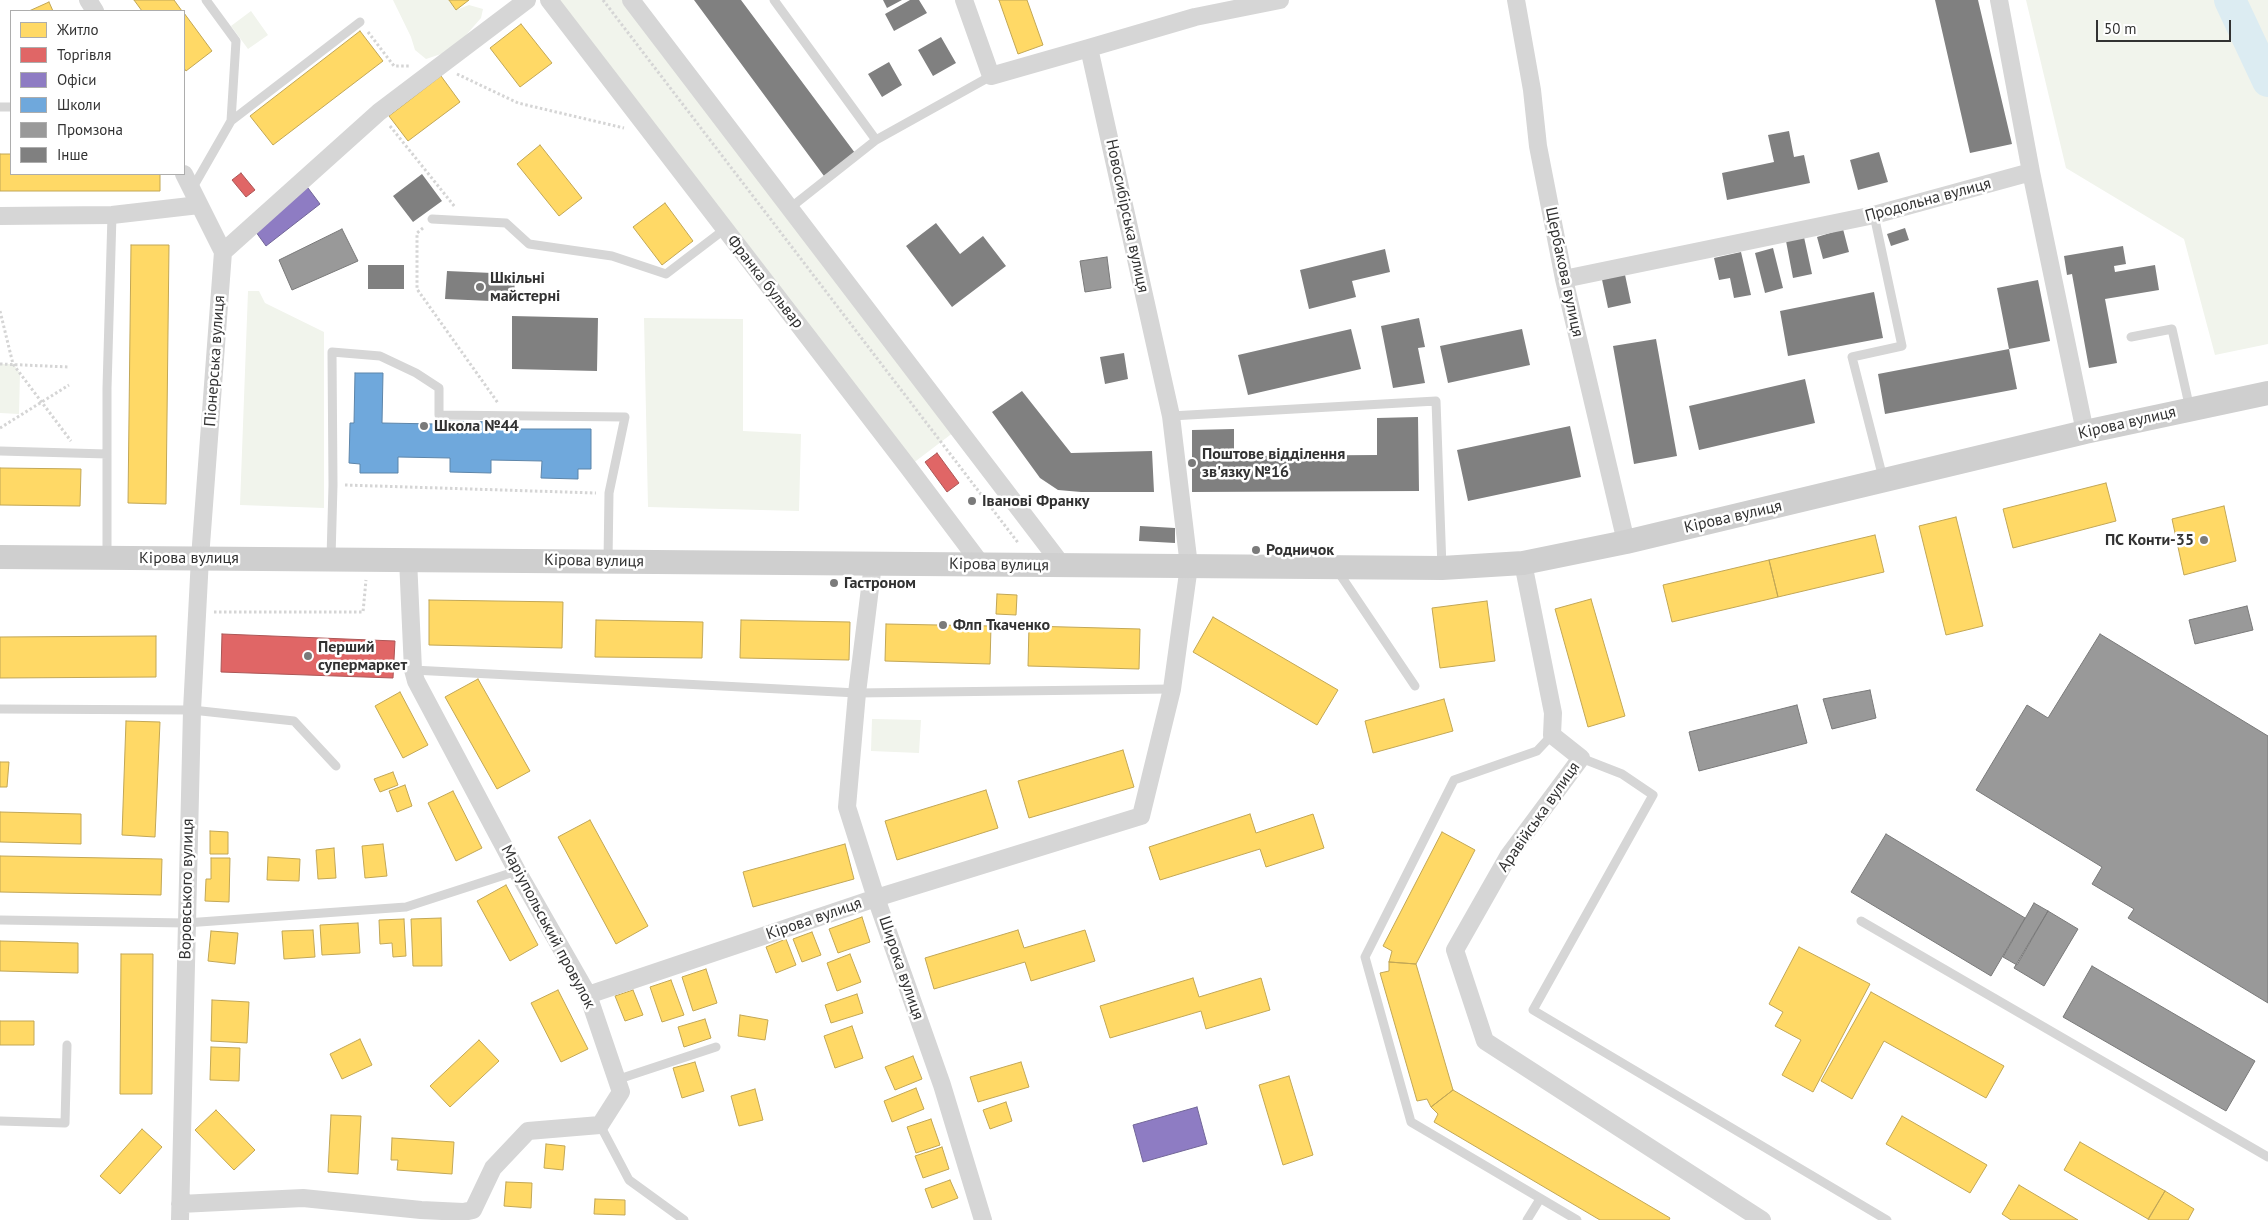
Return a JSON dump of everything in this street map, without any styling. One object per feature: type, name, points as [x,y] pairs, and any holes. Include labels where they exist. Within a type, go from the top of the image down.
[{"type":"street","points":[[188,182],[223,252],[379,112],[527,0]]},
{"type":"street","name":"Франка бульвар","points":[[549,0],[981,564]]},
{"type":"street","points":[[632,0],[1062,565]]},
{"type":"street","points":[[964,0],[991,76],[1195,17],[1280,0]]},
{"type":"street","name":"Щербакова вулиця","points":[[1516,0],[1532,90],[1538,146],[1564,279],[1626,542]]},
{"type":"street","points":[[1998,0],[2086,432]]},
{"type":"street","name":"Новосибірська вулиця","points":[[1089,48],[1171,416],[1189,566]]},
{"type":"street","name":"Продольна вулиця","points":[[1564,279],[1874,215],[2032,172]]},
{"type":"street","points":[[0,216],[112,215],[199,205]]},
{"type":"street","name":"Піонерська вулиця","points":[[200,558],[223,252]]},
{"type":"street","name":"Кірова вулиця","points":[[0,557],[1336,568],[1442,568],[1523,563],[1626,542],[2086,432],[2268,393]]},
{"type":"street","name":"Воровського вулиця","points":[[180,1212],[192,710],[200,558]]},
{"type":"street","name":"Маріупольський провулок","points":[[408,559],[413,670],[416,681],[517,871],[588,995],[616,1080],[622,1092],[600,1125]]},
{"type":"street","points":[[1523,563],[1553,713],[1552,734]]},
{"type":"street","name":"Широка вулиця","points":[[873,564],[857,693],[846,807],[942,1085],[983,1220]]},
{"type":"street","name":"Кірова вулиця","points":[[588,995],[876,898],[1141,816],[1172,689],[1189,566]]},
{"type":"street","name":"Аравійська вулиця","points":[[1552,734],[1582,758],[1509,855],[1455,950],[1485,1041],[1762,1220]]},
{"type":"street","points":[[180,1212],[303,1198],[462,1216],[473,1210],[493,1168],[528,1131],[600,1125]]},
{"type":"lane","points":[[206,0],[236,41],[231,121]]},
{"type":"lane","points":[[774,0],[876,140]]},
{"type":"lane","points":[[188,182],[231,121],[360,22]]},
{"type":"lane","points":[[790,208],[876,140],[991,76]]},
{"type":"lane","points":[[107,557],[107,454],[112,215]]},
{"type":"lane","points":[[1874,215],[1902,346],[1852,357],[1883,481]]},
{"type":"lane","points":[[432,219],[506,223],[528,244],[612,256],[666,274],[724,229]]},
{"type":"lane","points":[[2131,337],[2172,329],[2190,409]]},
{"type":"lane","points":[[331,559],[333,484],[332,352],[380,356],[416,373],[439,388],[439,415],[625,417],[609,493],[608,561]]},
{"type":"lane","points":[[1171,416],[1436,401],[1442,568]]},
{"type":"lane","points":[[0,451],[107,454]]},
{"type":"lane","points":[[1336,568],[1416,686]]},
{"type":"lane","points":[[413,670],[857,693],[1172,689]]},
{"type":"lane","points":[[0,709],[192,710],[294,721],[336,766]]},
{"type":"lane","points":[[1552,734],[1537,751],[1454,780],[1364,957],[1411,1122],[1577,1220]]},
{"type":"lane","points":[[1582,758],[1622,774],[1653,795],[1533,1010],[1887,1220]]},
{"type":"lane","points":[[0,920],[186,923],[406,907],[517,871]]},
{"type":"lane","points":[[1861,921],[2268,1157]]},
{"type":"lane","points":[[0,1121],[65,1123],[67,1046]]},
{"type":"lane","points":[[616,1080],[716,1046]]},
{"type":"lane","points":[[600,1125],[629,1180],[684,1220]]},
{"type":"lane","points":[[1527,1220],[1540,1199]]},
{"type":"path","points":[[603,0],[1035,565]]},
{"type":"path","points":[[360,22],[394,66],[440,66],[518,103],[652,134]]},
{"type":"path","points":[[379,112],[450,203],[472,221]]},
{"type":"path","points":[[450,203],[417,234],[417,288],[507,416]]},
{"type":"path","points":[[0,311],[13,364],[80,453]]},
{"type":"path","points":[[0,364],[69,367]]},
{"type":"path","points":[[0,428],[69,385]]},
{"type":"path","points":[[333,484],[609,493]]},
{"type":"path","points":[[197,612],[363,612],[365,587]]},
{"type":"shaded area","points":[[393,0],[449,0],[456,10],[469,5],[483,9],[481,18],[453,50],[426,59],[415,50],[411,37]]},
{"type":"shaded area","points":[[549,0],[631,0],[958,429],[908,467]]},
{"type":"shaded area","points":[[2026,0],[2268,0],[2268,344],[2215,355],[2184,239],[2066,168]]},
{"type":"shaded area","points":[[251,11],[268,35],[248,49],[231,26]]},
{"type":"shaded area","points":[[248,291],[259,291],[265,303],[324,332],[324,508],[240,505]]},
{"type":"shaded area","points":[[644,318],[743,319],[743,431],[801,434],[799,511],[648,507]]},
{"type":"shaded area","points":[[0,364],[13,364],[20,373],[19,414],[0,413]]},
{"type":"shaded area","points":[[872,719],[921,720],[919,753],[871,751]]},
{"type":"building: Житло","points":[[134,0],[174,0],[181,10],[141,10]]},
{"type":"building: Житло","points":[[449,0],[469,0],[456,10]]},
{"type":"building: Житло","points":[[999,0],[1027,0],[1043,45],[1018,54]]},
{"type":"building: Житло","points":[[49,2],[53,10],[31,10]]},
{"type":"building: Житло","points":[[185,14],[212,51],[186,71],[185,70]]},
{"type":"building: Житло","points":[[521,24],[552,63],[520,87],[490,48]]},
{"type":"building: Житло","points":[[360,31],[383,61],[273,145],[250,116]]},
{"type":"building: Житло","points":[[441,76],[460,102],[408,141],[389,116]]},
{"type":"building: Житло","points":[[540,145],[582,198],[559,216],[517,164]]},
{"type":"building: Житло","points":[[0,154],[10,154],[10,175],[160,175],[160,191],[0,191]]},
{"type":"building: Житло","points":[[665,203],[693,241],[662,265],[633,227]]},
{"type":"building: Житло","points":[[131,245],[169,245],[166,504],[128,503]]},
{"type":"building: Житло","points":[[0,468],[81,469],[80,506],[0,505]]},
{"type":"building: Житло","points":[[2106,483],[2116,521],[2013,548],[2003,509]]},
{"type":"building: Житло","name":"ПС Конти-35","points":[[2224,506],[2236,561],[2184,575],[2172,519]]},
{"type":"building: Житло","points":[[1956,517],[1983,626],[1946,635],[1919,526]]},
{"type":"building: Житло","points":[[1875,535],[1884,572],[1778,597],[1769,560]]},
{"type":"building: Житло","points":[[1769,560],[1778,597],[1672,622],[1663,585]]},
{"type":"building: Житло","points":[[997,594],[1017,595],[1016,615],[996,614]]},
{"type":"building: Житло","points":[[1591,599],[1625,716],[1588,727],[1555,609]]},
{"type":"building: Житло","points":[[429,600],[563,602],[562,648],[429,645]]},
{"type":"building: Житло","points":[[1487,601],[1495,661],[1440,668],[1432,608]]},
{"type":"building: Житло","points":[[1213,617],[1338,690],[1317,725],[1193,652]]},
{"type":"building: Житло","points":[[596,620],[703,622],[702,658],[595,657]]},
{"type":"building: Житло","points":[[741,620],[850,622],[849,660],[740,658]]},
{"type":"building: Житло","points":[[886,624],[991,626],[990,664],[885,661]]},
{"type":"building: Житло","points":[[1029,626],[1140,629],[1139,669],[1028,666]]},
{"type":"building: Житло","points":[[156,636],[156,677],[0,678],[0,637]]},
{"type":"building: Житло","points":[[478,679],[530,771],[497,789],[445,697]]},
{"type":"building: Житло","points":[[400,692],[428,745],[403,758],[375,706]]},
{"type":"building: Житло","points":[[1444,699],[1453,731],[1373,753],[1365,721]]},
{"type":"building: Житло","points":[[126,721],[160,722],[155,837],[122,835]]},
{"type":"building: Житло","points":[[1123,750],[1134,787],[1029,818],[1018,781]]},
{"type":"building: Житло","points":[[0,762],[9,762],[7,787],[0,787]]},
{"type":"building: Житло","points":[[393,772],[398,785],[380,792],[374,779]]},
{"type":"building: Житло","points":[[405,785],[412,806],[397,812],[389,791]]},
{"type":"building: Житло","points":[[986,790],[998,828],[897,860],[885,821]]},
{"type":"building: Житло","points":[[453,791],[482,848],[456,861],[428,803]]},
{"type":"building: Житло","points":[[0,812],[81,814],[81,844],[0,842]]},
{"type":"building: Житло","points":[[1250,814],[1256,833],[1313,814],[1324,848],[1266,867],[1260,849],[1160,880],[1149,847]]},
{"type":"building: Житло","points":[[590,820],[648,926],[616,944],[558,837]]},
{"type":"building: Житло","points":[[210,831],[228,832],[228,854],[210,854]]},
{"type":"building: Житло","points":[[1442,832],[1475,850],[1416,964],[1389,962],[1392,951],[1383,946]]},
{"type":"building: Житло","points":[[383,844],[387,876],[365,878],[362,846]]},
{"type":"building: Житло","points":[[845,844],[854,879],[753,907],[743,872]]},
{"type":"building: Житло","points":[[334,848],[336,878],[318,879],[316,850]]},
{"type":"building: Житло","points":[[0,856],[162,859],[161,895],[0,892]]},
{"type":"building: Житло","points":[[268,857],[300,859],[299,881],[267,880]]},
{"type":"building: Житло","points":[[211,858],[230,858],[229,902],[205,901],[206,879],[211,879]]},
{"type":"building: Житло","points":[[506,885],[538,945],[510,961],[477,901]]},
{"type":"building: Житло","points":[[862,917],[870,942],[838,953],[829,929]]},
{"type":"building: Житло","points":[[441,918],[442,966],[413,966],[411,919]]},
{"type":"building: Житло","points":[[404,919],[406,956],[393,957],[392,943],[380,944],[379,920]]},
{"type":"building: Житло","points":[[358,923],[360,953],[322,955],[320,925]]},
{"type":"building: Житло","points":[[313,930],[315,957],[284,959],[282,931]]},
{"type":"building: Житло","points":[[1018,930],[1024,948],[1085,930],[1095,961],[1031,981],[1025,962],[934,989],[925,958]]},
{"type":"building: Житло","points":[[211,931],[238,933],[235,964],[208,961]]},
{"type":"building: Житло","points":[[812,932],[821,955],[802,962],[793,939]]},
{"type":"building: Житло","points":[[786,939],[796,965],[776,973],[766,947]]},
{"type":"building: Житло","points":[[0,941],[78,943],[78,973],[0,971]]},
{"type":"building: Житло","points":[[1799,947],[1870,984],[1813,1092],[1782,1075],[1801,1040],[1775,1026],[1783,1012],[1769,1004]]},
{"type":"building: Житло","points":[[121,954],[153,954],[152,1094],[120,1094]]},
{"type":"building: Житло","points":[[850,954],[861,982],[837,991],[827,963]]},
{"type":"building: Житло","points":[[1389,962],[1416,964],[1453,1090],[1431,1107],[1427,1099],[1417,1101],[1380,973],[1389,971]]},
{"type":"building: Житло","points":[[706,969],[717,1003],[693,1011],[682,977]]},
{"type":"building: Житло","points":[[1193,978],[1199,997],[1261,978],[1270,1010],[1206,1029],[1201,1011],[1110,1038],[1100,1006]]},
{"type":"building: Житло","points":[[671,980],[684,1015],[662,1022],[650,987]]},
{"type":"building: Житло","points":[[558,990],[588,1049],[561,1062],[531,1003]]},
{"type":"building: Житло","points":[[633,990],[643,1015],[625,1021],[615,996]]},
{"type":"building: Житло","points":[[1871,992],[2004,1066],[1986,1098],[1884,1041],[1852,1099],[1821,1081]]},
{"type":"building: Житло","points":[[857,994],[863,1013],[831,1023],[825,1005]]},
{"type":"building: Житло","points":[[212,1000],[249,1002],[247,1043],[211,1041]]},
{"type":"building: Житло","points":[[740,1015],[768,1020],[765,1040],[738,1036]]},
{"type":"building: Житло","points":[[705,1019],[711,1038],[684,1047],[678,1027]]},
{"type":"building: Житло","points":[[0,1021],[34,1021],[34,1045],[0,1045]]},
{"type":"building: Житло","points":[[852,1026],[863,1058],[835,1068],[824,1036]]},
{"type":"building: Житло","points":[[360,1039],[372,1065],[342,1079],[330,1054]]},
{"type":"building: Житло","points":[[479,1040],[499,1061],[450,1107],[430,1086]]},
{"type":"building: Житло","points":[[211,1047],[240,1048],[239,1081],[210,1080]]},
{"type":"building: Житло","points":[[913,1056],[922,1079],[895,1090],[885,1067]]},
{"type":"building: Житло","points":[[695,1062],[704,1091],[682,1098],[673,1068]]},
{"type":"building: Житло","points":[[1021,1062],[1029,1087],[978,1102],[970,1077]]},
{"type":"building: Житло","points":[[1289,1076],[1313,1155],[1283,1165],[1259,1085]]},
{"type":"building: Житло","points":[[916,1088],[924,1109],[892,1122],[884,1101]]},
{"type":"building: Житло","points":[[755,1089],[763,1120],[739,1126],[731,1096]]},
{"type":"building: Житло","points":[[1453,1090],[1670,1218],[1669,1220],[1600,1220],[1434,1122],[1438,1114],[1431,1107]]},
{"type":"building: Житло","points":[[1006,1102],[1012,1121],[990,1129],[983,1110]]},
{"type":"building: Житло","points":[[216,1110],[255,1150],[234,1170],[195,1130]]},
{"type":"building: Житло","points":[[331,1115],[361,1116],[358,1174],[328,1172]]},
{"type":"building: Житло","points":[[1902,1116],[1987,1165],[1970,1193],[1886,1144]]},
{"type":"building: Житло","points":[[931,1119],[940,1145],[916,1153],[907,1127]]},
{"type":"building: Житло","points":[[142,1129],[162,1147],[120,1194],[100,1176]]},
{"type":"building: Житло","points":[[392,1138],[454,1142],[452,1174],[397,1170],[398,1160],[391,1160]]},
{"type":"building: Житло","points":[[2080,1142],[2165,1191],[2148,1219],[2064,1170]]},
{"type":"building: Житло","points":[[546,1144],[565,1146],[563,1170],[544,1168]]},
{"type":"building: Житло","points":[[942,1147],[949,1169],[923,1178],[915,1156]]},
{"type":"building: Житло","points":[[950,1180],[958,1198],[932,1208],[925,1189]]},
{"type":"building: Житло","points":[[506,1182],[532,1183],[531,1208],[504,1206]]},
{"type":"building: Житло","points":[[2019,1185],[2078,1220],[2011,1220],[2002,1214]]},
{"type":"building: Житло","points":[[2165,1191],[2194,1209],[2188,1220],[2148,1220]]},
{"type":"building: Житло","points":[[595,1199],[625,1200],[625,1215],[594,1214]]},
{"type":"building: Торгівля","points":[[241,173],[255,190],[246,197],[232,180]]},
{"type":"building: Торгівля","points":[[937,453],[959,483],[947,492],[925,462]]},
{"type":"building: Торгівля","name":"Перший супермаркет","points":[[222,634],[395,641],[393,678],[221,672]]},
{"type":"building: Офіси","points":[[302,180],[320,204],[266,246],[248,221]]},
{"type":"building: Офіси","points":[[1197,1107],[1207,1144],[1143,1162],[1133,1125]]},
{"type":"building: Школи","name":"Школа №44","points":[[355,373],[383,373],[382,423],[437,424],[437,421],[499,422],[499,429],[591,429],[591,469],[578,469],[578,479],[541,478],[542,461],[491,460],[491,473],[450,472],[450,458],[398,457],[398,473],[360,473],[360,464],[349,463],[350,423],[354,423]]},
{"type":"building: Промзона","points":[[342,229],[358,261],[292,290],[279,260]]},
{"type":"building: Промзона","points":[[1107,257],[1111,288],[1085,292],[1080,261]]},
{"type":"building: Промзона","points":[[2247,606],[2253,630],[2195,644],[2189,620]]},
{"type":"building: Промзона","points":[[2100,634],[2268,736],[2268,1003],[2128,918],[2134,909],[2092,884],[2102,867],[1976,790],[2027,705],[2048,718]]},
{"type":"building: Промзона","points":[[1870,690],[1876,718],[1832,729],[1823,699]]},
{"type":"building: Промзона","points":[[1797,705],[1807,743],[1699,771],[1689,732]]},
{"type":"building: Промзона","points":[[1886,834],[2025,918],[1991,976],[1851,892]]},
{"type":"building: Промзона","points":[[2034,903],[2048,911],[2017,965],[2003,957]]},
{"type":"building: Промзона","points":[[2048,911],[2078,929],[2044,986],[2014,968]]},
{"type":"building: Промзона","points":[[2092,966],[2255,1061],[2226,1111],[2063,1017]]},
{"type":"building: Інше","points":[[694,0],[741,0],[855,153],[824,176]]},
{"type":"building: Інше","points":[[883,0],[902,0],[887,8]]},
{"type":"building: Інше","points":[[910,0],[919,0],[927,13],[894,31],[885,14]]},
{"type":"building: Інше","points":[[1935,0],[1978,0],[2012,144],[1970,153]]},
{"type":"building: Інше","points":[[941,37],[956,63],[933,76],[918,50]]},
{"type":"building: Інше","points":[[889,62],[902,85],[882,97],[868,74]]},
{"type":"building: Інше","points":[[1789,131],[1794,157],[1804,155],[1810,183],[1727,200],[1722,173],[1774,162],[1768,135]]},
{"type":"building: Інше","points":[[1879,152],[1888,182],[1858,190],[1850,160]]},
{"type":"building: Інше","points":[[422,174],[442,201],[413,222],[393,196]]},
{"type":"building: Інше","points":[[936,223],[960,254],[983,236],[1006,266],[952,307],[906,246]]},
{"type":"building: Інше","points":[[1905,228],[1909,240],[1891,246],[1887,234]]},
{"type":"building: Інше","points":[[1843,229],[1849,252],[1823,259],[1817,237]]},
{"type":"building: Інше","points":[[1804,237],[1812,274],[1793,278],[1786,241]]},
{"type":"building: Інше","points":[[2123,246],[2126,264],[2114,266],[2115,272],[2155,265],[2159,290],[2105,299],[2117,363],[2089,368],[2072,274],[2067,275],[2064,256]]},
{"type":"building: Інше","points":[[1773,248],[1783,288],[1765,293],[1755,253]]},
{"type":"building: Інше","points":[[1385,249],[1390,272],[1352,281],[1356,297],[1309,309],[1300,270]]},
{"type":"building: Інше","points":[[1741,252],[1751,295],[1734,298],[1730,278],[1719,280],[1714,258]]},
{"type":"building: Інше","points":[[368,265],[404,265],[404,289],[368,289]]},
{"type":"building: Інше","points":[[1624,270],[1631,303],[1608,308],[1601,275]]},
{"type":"building: Інше","name":"Шкільні майстерні","points":[[447,271],[515,274],[514,302],[445,299]]},
{"type":"building: Інше","points":[[2038,280],[2050,341],[2009,349],[1997,288]]},
{"type":"building: Інше","points":[[1874,292],[1883,338],[1788,356],[1780,311]]},
{"type":"building: Інше","points":[[512,316],[598,318],[597,371],[512,369]]},
{"type":"building: Інше","points":[[1419,318],[1425,347],[1418,348],[1425,383],[1393,388],[1381,326]]},
{"type":"building: Інше","points":[[1351,329],[1361,369],[1248,395],[1238,355]]},
{"type":"building: Інше","points":[[1522,329],[1530,365],[1448,383],[1440,346]]},
{"type":"building: Інше","points":[[1656,339],[1677,456],[1634,464],[1613,346]]},
{"type":"building: Інше","points":[[2009,349],[2017,389],[1885,414],[1878,374]]},
{"type":"building: Інше","points":[[1124,353],[1128,379],[1105,384],[1100,357]]},
{"type":"building: Інше","points":[[1805,379],[1815,423],[1699,450],[1689,406]]},
{"type":"building: Інше","points":[[1022,391],[1071,453],[1152,451],[1154,492],[1081,492],[1058,490],[1040,478],[992,412]]},
{"type":"building: Інше","points":[[1418,417],[1419,491],[1192,492],[1192,430],[1234,429],[1234,456],[1377,455],[1377,418]]},
{"type":"building: Інше","points":[[1570,426],[1581,477],[1468,501],[1457,450]]},
{"type":"building: Інше","points":[[1140,526],[1175,528],[1175,543],[1139,541]]},
{"type":"waterway","points":[[2230,0],[2268,81]]},
{"type":"place","name":"Шкільні майстерні","points":[[480,287]]},
{"type":"place","name":"Школа №44","points":[[424,426]]},
{"type":"place","name":"Поштове відділення зв'язку №16","points":[[1192,463]]},
{"type":"place","name":"Іванові Франку","points":[[972,501]]},
{"type":"place","name":"ПС Конти-35","points":[[2204,540]]},
{"type":"place","name":"Родничок","points":[[1256,550]]},
{"type":"place","name":"Гастроном","points":[[834,583]]},
{"type":"place","name":"Флп Ткаченко","points":[[943,625]]},
{"type":"place","name":"Перший супермаркет","points":[[308,656]]}]
